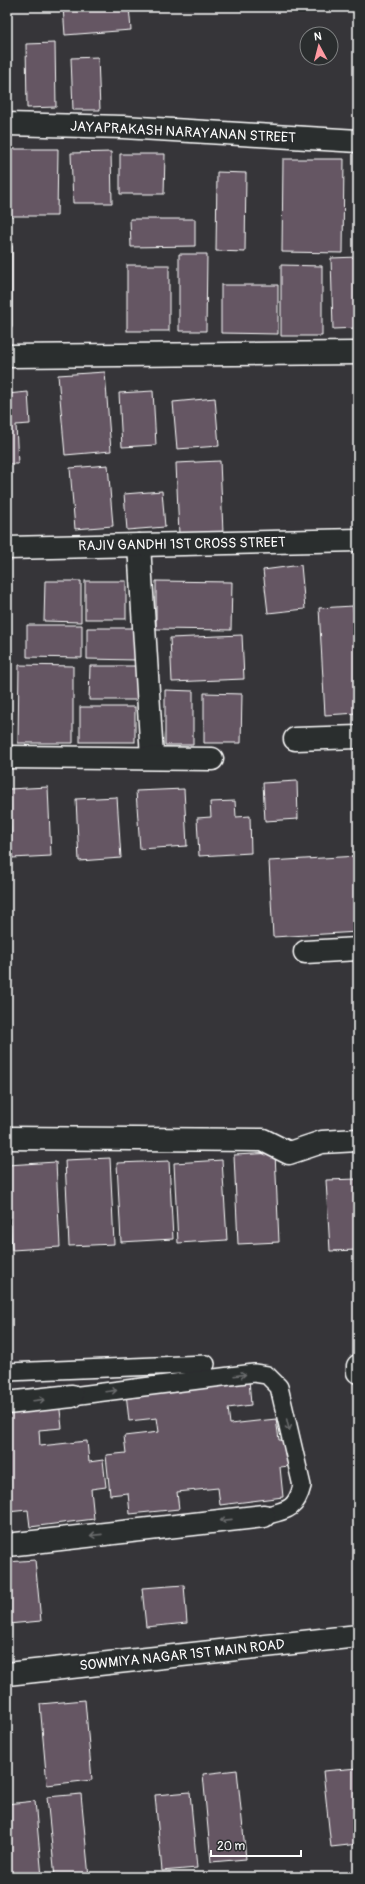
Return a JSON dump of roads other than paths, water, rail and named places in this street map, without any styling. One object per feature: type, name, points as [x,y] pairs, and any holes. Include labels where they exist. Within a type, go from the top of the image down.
[{"type":"street","name":"JAYAPRAKASH NARAYANAN STREET","points":[[7,124],[123,127],[358,141]]},
{"type":"street","points":[[7,356],[358,353]]},
{"type":"street","name":"RAJIV GANDHI 1ST CROSS STREET","points":[[7,548],[358,540]]},
{"type":"street","points":[[139,545],[152,757]]},
{"type":"street","points":[[295,739],[358,737]]},
{"type":"street","points":[[7,757],[212,758]]},
{"type":"street","points":[[305,952],[358,949]]},
{"type":"street","points":[[7,1138],[263,1140],[289,1153],[322,1142],[358,1140]]},
{"type":"street","points":[[358,1366],[358,1372]]},
{"type":"street","points":[[7,1403],[72,1396]]},
{"type":"street","points":[[7,1545],[264,1516]]},
{"type":"street","name":"SOWMIYA NAGAR 1ST MAIN ROAD","points":[[7,1674],[358,1636]]},
{"type":"lane","points":[[7,1372],[206,1364]]},
{"type":"lane","points":[[72,1396],[254,1373],[267,1375],[279,1387],[302,1486],[299,1499],[289,1510],[264,1516]]}]
